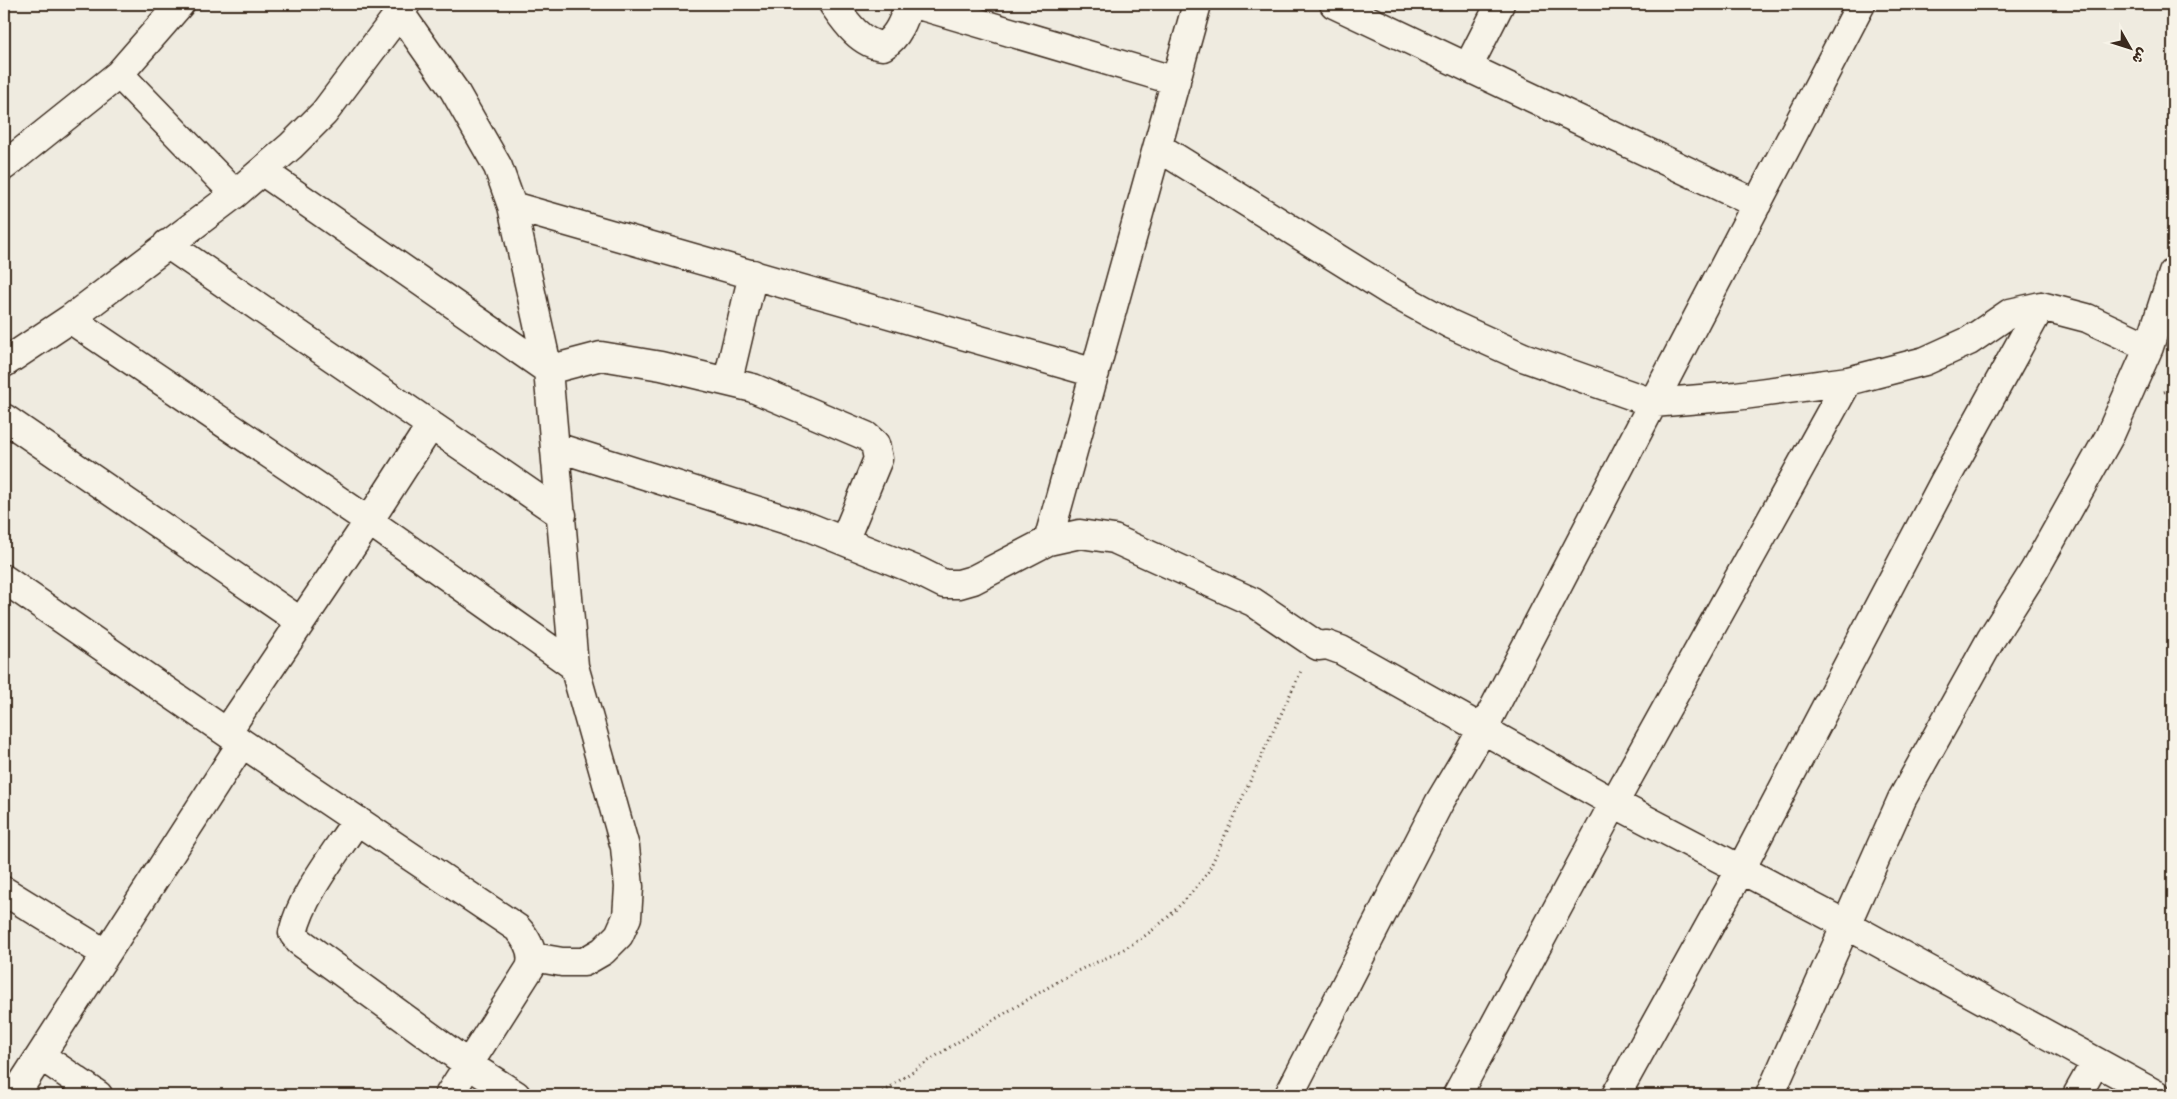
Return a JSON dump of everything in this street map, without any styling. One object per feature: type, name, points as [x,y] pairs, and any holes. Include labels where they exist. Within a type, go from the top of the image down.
[{"type":"street","points":[[4,166],[119,74],[180,4]]},
{"type":"street","points":[[833,4],[863,39],[873,45],[883,46],[895,35],[903,22],[909,4]]},
{"type":"street","points":[[915,4],[1176,81]]},
{"type":"street","points":[[1048,541],[1197,4]]},
{"type":"street","points":[[1334,4],[1757,204]]},
{"type":"street","points":[[1468,67],[1500,4]]},
{"type":"street","points":[[1289,1095],[1440,803],[1482,729],[1861,4]]},
{"type":"street","points":[[4,362],[70,318],[235,194],[262,171],[324,113],[403,8],[459,98],[498,167],[512,206],[548,370],[574,666],[625,847],[629,887],[627,917],[619,935],[603,951],[584,962],[562,962],[533,957]]},
{"type":"street","points":[[119,74],[235,194]]},
{"type":"street","points":[[1158,147],[1393,293],[1450,324],[1523,357],[1653,403],[1736,396],[1848,381],[1925,361],[1969,341],[2010,314],[2041,306],[2088,318],[2149,347]]},
{"type":"street","points":[[262,171],[548,370],[602,356],[661,366],[728,380],[752,388],[866,436],[875,444],[878,459],[844,541]]},
{"type":"street","points":[[512,206],[1095,372]]},
{"type":"street","points":[[167,244],[562,515]]},
{"type":"street","points":[[1770,1095],[1902,799],[1991,639],[2034,571],[2110,435],[2149,347],[2173,273]]},
{"type":"street","points":[[728,380],[753,274]]},
{"type":"street","points":[[1616,1095],[1741,869],[1944,482],[2041,306]]},
{"type":"street","points":[[70,318],[369,521],[574,666]]},
{"type":"street","points":[[1457,1095],[1614,803],[1848,381]]},
{"type":"street","points":[[4,418],[301,622]]},
{"type":"street","points":[[15,1095],[106,954],[301,622],[431,425]]},
{"type":"street","points":[[556,447],[721,498],[844,541],[944,584],[958,584],[973,580],[1048,541],[1080,534],[1114,539],[1253,602],[1318,646],[1327,645],[1341,650],[1614,803],[1847,925],[2095,1063],[2157,1095]]},
{"type":"street","points":[[4,579],[516,928],[525,937],[533,957],[530,968],[448,1095]]},
{"type":"street","points":[[357,820],[304,902],[296,919],[293,933],[299,941],[469,1065],[516,1095]]},
{"type":"street","points":[[4,891],[106,954]]},
{"type":"street","points":[[40,1056],[98,1095]]},
{"type":"street","points":[[2077,1095],[2095,1063]]},
{"type":"path","points":[[879,1095],[922,1064],[1066,977],[1122,950],[1148,933],[1193,894],[1208,872],[1293,684],[1311,652],[1318,646]]}]
